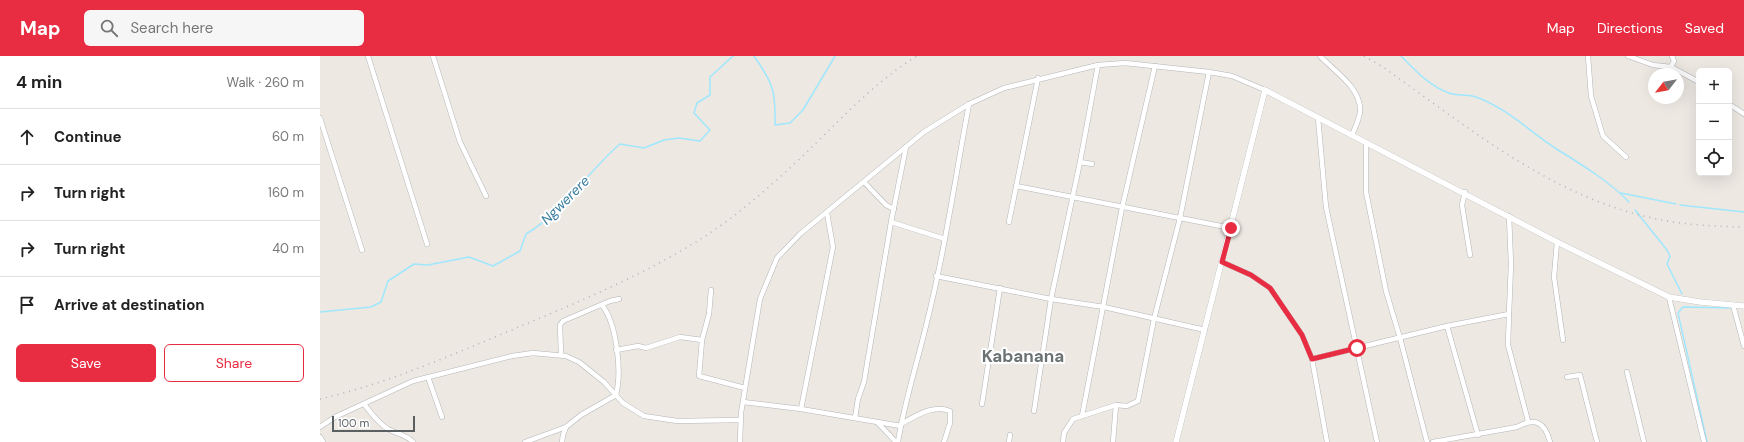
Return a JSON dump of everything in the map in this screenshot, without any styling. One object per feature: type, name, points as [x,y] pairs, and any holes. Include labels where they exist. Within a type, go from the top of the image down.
[{"type":"street","points":[[368,56],[427,244]]},
{"type":"street","points":[[433,56],[460,142],[486,196]]},
{"type":"street","points":[[1320,56],[1354,90],[1358,99],[1360,111],[1352,135]]},
{"type":"street","points":[[1588,56],[1591,96],[1603,136],[1626,157]]},
{"type":"street","points":[[1628,56],[1653,64],[1671,67],[1696,80]]},
{"type":"street","points":[[1671,67],[1674,61],[1672,56]]},
{"type":"street","points":[[740,442],[740,420],[760,299],[777,258],[800,234],[924,132],[968,104],[1004,88],[1038,78],[1098,66],[1125,63],[1232,76],[1265,90],[1366,143],[1465,192],[1557,242],[1669,297],[1700,302],[1744,306]]},
{"type":"street","points":[[1034,411],[1051,298],[1080,162],[1098,66]]},
{"type":"street","points":[[1082,416],[1122,208],[1155,66]]},
{"type":"street","points":[[1063,442],[1064,433],[1068,424],[1073,418],[1116,405],[1127,406],[1138,402],[1154,319],[1180,218],[1208,72]]},
{"type":"street","points":[[1008,222],[1038,78]]},
{"type":"street","points":[[1176,442],[1265,90]]},
{"type":"street","points":[[897,442],[926,330],[936,276],[945,239],[968,104]]},
{"type":"street","points":[[1732,106],[1744,114]]},
{"type":"street","points":[[320,118],[362,250]]},
{"type":"street","points":[[1318,118],[1326,207],[1377,442]]},
{"type":"street","points":[[1366,143],[1366,192],[1386,291],[1427,442]]},
{"type":"street","points":[[856,418],[858,399],[864,382],[891,222],[906,147]]},
{"type":"street","points":[[1080,162],[1092,164]]},
{"type":"street","points":[[864,182],[886,204],[894,209]]},
{"type":"street","points":[[1016,186],[1122,208],[1231,228]]},
{"type":"street","points":[[1465,192],[1462,205],[1470,255]]},
{"type":"street","points":[[801,409],[833,247],[827,213]]},
{"type":"street","points":[[1509,216],[1511,264],[1508,345],[1528,421]]},
{"type":"street","points":[[891,222],[945,239]]},
{"type":"street","points":[[1557,242],[1554,276],[1563,340]]},
{"type":"street","points":[[1222,262],[1251,275],[1270,288],[1302,335],[1312,359],[1327,442]]},
{"type":"street","points":[[936,276],[1104,307],[1205,330]]},
{"type":"street","points":[[982,404],[1000,288]]},
{"type":"street","points":[[710,290],[709,314],[702,340],[699,376],[745,388]]},
{"type":"street","points":[[1669,297],[1704,442]]},
{"type":"street","points":[[561,355],[560,325],[563,321],[610,301],[619,299]]},
{"type":"street","points":[[524,442],[566,427],[581,415],[616,395],[619,383],[616,350],[610,318],[602,305]]},
{"type":"street","points":[[1733,305],[1744,346]]},
{"type":"street","points":[[1312,359],[1447,326],[1509,314]]},
{"type":"street","points":[[1447,326],[1478,435]]},
{"type":"street","points":[[616,350],[638,346],[646,348],[680,337],[702,340]]},
{"type":"street","points":[[320,427],[335,417],[413,381],[526,354],[549,353],[561,355],[579,362],[604,382],[623,402],[644,416],[677,421],[740,420]]},
{"type":"street","points":[[1627,372],[1644,442]]},
{"type":"street","points":[[1567,377],[1580,375],[1597,442]]},
{"type":"street","points":[[428,377],[442,417]]},
{"type":"street","points":[[743,402],[801,409],[878,423],[901,425],[934,408],[943,408],[950,411],[950,422],[945,432],[944,442]]},
{"type":"street","points":[[364,404],[374,417],[387,428],[409,438],[413,442]]},
{"type":"street","points":[[1113,442],[1116,405]]},
{"type":"street","points":[[1434,442],[1517,427],[1528,421],[1539,423],[1545,428],[1550,442]]},
{"type":"street","points":[[878,423],[897,442]]},
{"type":"street","points":[[562,442],[566,427]]},
{"type":"street","points":[[1009,442],[1010,435]]},
{"type":"street","points":[[320,437],[323,442]]},
{"type":"waterway","name":"Ngwerere","points":[[320,312],[371,307],[381,302],[388,281],[414,264],[428,265],[469,257],[493,266],[520,251],[526,234],[552,215],[620,144],[644,148],[664,140],[679,138],[700,141],[710,130],[694,113],[697,103],[710,95],[710,77],[733,56]]},
{"type":"waterway","name":"Ngwerere","points":[[754,56],[772,88],[775,104],[775,125],[790,123],[803,110],[835,56]]},
{"type":"waterway","points":[[1401,56],[1423,77],[1442,90],[1452,94],[1476,97],[1498,107],[1558,150],[1604,180],[1629,202]]},
{"type":"waterway","points":[[1621,193],[1676,204]]},
{"type":"waterway","points":[[1680,205],[1744,212]]},
{"type":"waterway","points":[[1635,210],[1667,250],[1670,256],[1667,264],[1682,294]]},
{"type":"waterway","points":[[1707,442],[1678,313],[1683,307],[1732,308]]},
{"type":"railway","points":[[320,399],[345,393],[395,377],[466,349],[600,292],[684,249],[710,233],[756,198],[797,162],[864,96],[903,65],[917,56]]},
{"type":"railway","points":[[1364,56],[1383,67],[1445,112],[1509,155],[1542,175],[1576,192],[1611,206],[1660,220],[1696,225],[1744,227]]},
{"type":"district","name":"Kabanana","points":[[1023,356]]},
{"type":"route","points":[[1231,228],[1222,262],[1251,275],[1270,288],[1294,321],[1302,335],[1312,359],[1357,348]]}]
